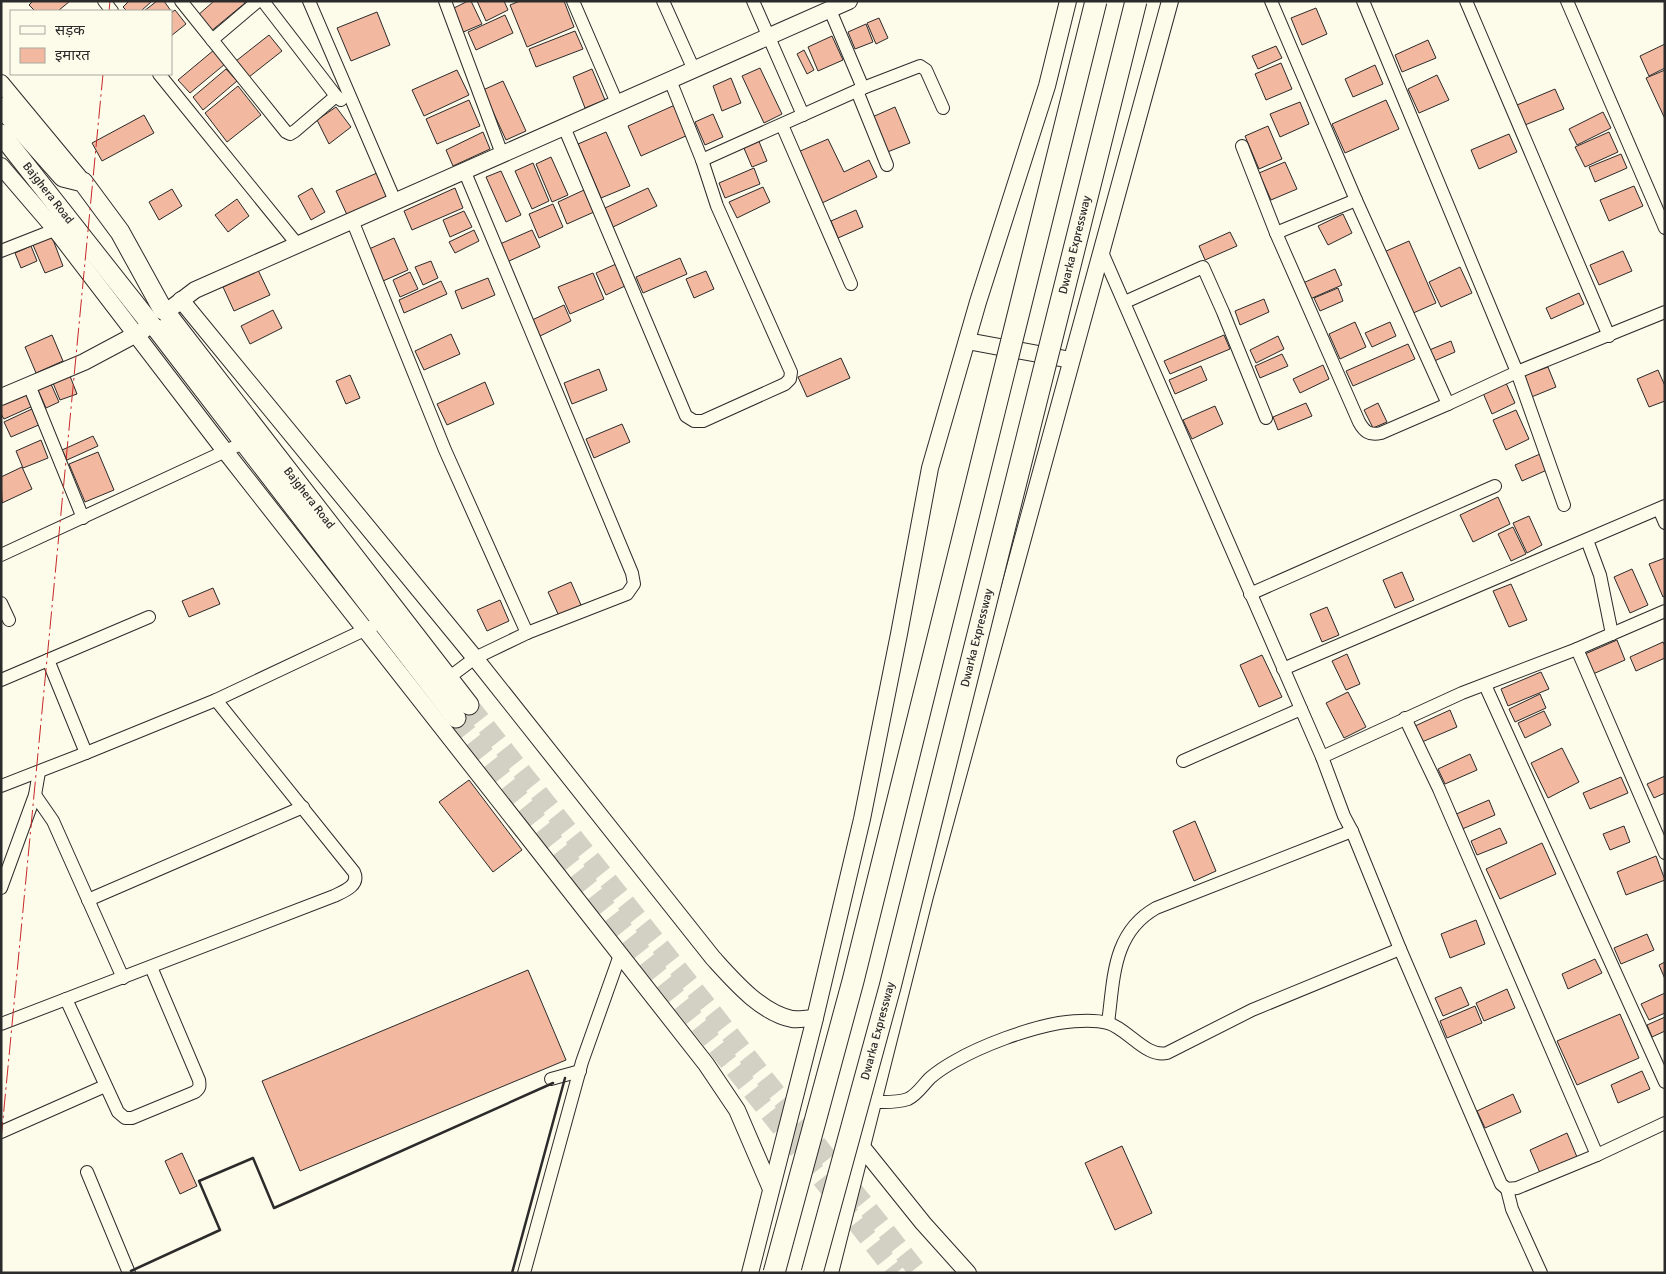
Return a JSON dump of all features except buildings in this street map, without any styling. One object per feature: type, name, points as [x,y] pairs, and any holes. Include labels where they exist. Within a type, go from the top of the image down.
[{"type":"highway","points":[[774,1273],[852,981],[1096,1]]},
{"type":"highway","name":"Dwarka Expressway","points":[[812,1273],[890,987],[1136,1]]},
{"type":"main road","name":"Bajghera Road","points":[[1,107],[63,177],[83,182],[120,232],[156,322],[373,626],[441,684]]},
{"type":"main road","name":"Bajghera Road","points":[[1,134],[63,226],[156,322],[441,684]]},
{"type":"main road","points":[[441,684],[463,712]]},
{"type":"street","points":[[181,1],[288,133],[295,131],[336,96]]},
{"type":"street","points":[[212,40],[258,1]]},
{"type":"street","points":[[263,1],[336,96],[356,110]]},
{"type":"street","points":[[309,1],[395,201]]},
{"type":"street","points":[[444,1],[502,154]]},
{"type":"street","points":[[573,1],[617,103]]},
{"type":"street","points":[[663,1],[694,70]]},
{"type":"street","points":[[753,1],[803,115]]},
{"type":"street","points":[[1,397],[84,362],[156,322],[195,290],[850,1]]},
{"type":"street","points":[[750,1273],[815,1018],[862,819],[930,468],[967,341],[1047,86],[1068,1]]},
{"type":"street","points":[[830,1273],[928,887],[1170,1]]},
{"type":"street","points":[[1271,1],[1356,200],[1448,404]]},
{"type":"street","points":[[1363,1],[1517,372],[1564,506]]},
{"type":"street","points":[[1466,1],[1609,336]]},
{"type":"street","points":[[1567,1],[1665,228]]},
{"type":"street","points":[[830,10],[887,165]]},
{"type":"street","points":[[702,160],[860,90],[922,66],[926,70],[943,108]]},
{"type":"street","points":[[160,75],[297,244]]},
{"type":"street","points":[[564,127],[686,416],[694,422],[699,422],[785,384],[791,375],[790,367],[717,206],[702,160],[670,80]]},
{"type":"street","points":[[1,84],[83,182]]},
{"type":"street","points":[[782,125],[850,284]]},
{"type":"street","points":[[1242,146],[1276,233],[1364,431],[1371,434],[1376,434],[1448,404],[1517,372],[1665,312]]},
{"type":"street","points":[[1,166],[63,226],[1,251]]},
{"type":"street","points":[[441,684],[474,658],[527,633],[627,594],[634,584],[634,580],[464,170]]},
{"type":"street","points":[[1276,233],[1356,200]]},
{"type":"street","points":[[352,220],[445,450],[527,633]]},
{"type":"street","points":[[1101,250],[1322,757],[1344,816],[1352,831],[1400,949],[1501,1184],[1507,1189],[1512,1209],[1541,1273]]},
{"type":"street","points":[[1125,302],[1203,267],[1266,418]]},
{"type":"street","points":[[181,300],[474,658],[706,950],[731,978],[772,1011],[792,1019],[815,1018]]},
{"type":"street","points":[[156,322],[225,451],[373,626],[620,955],[706,1064],[737,1110],[771,1189]]},
{"type":"street","points":[[967,341],[1071,360]]},
{"type":"street","points":[[30,385],[83,518]]},
{"type":"street","points":[[1,555],[243,443]]},
{"type":"street","points":[[1250,594],[1495,486]]},
{"type":"street","points":[[1284,669],[1662,508],[1665,523]]},
{"type":"street","points":[[1587,540],[1598,568],[1612,634]]},
{"type":"street","points":[[1,603],[9,620]]},
{"type":"street","points":[[1322,757],[1405,718],[1577,649],[1665,611]]},
{"type":"street","points":[[1,680],[149,617]]},
{"type":"street","points":[[1,786],[216,700],[373,626]]},
{"type":"street","points":[[1577,649],[1665,853]]},
{"type":"street","points":[[48,660],[86,753]]},
{"type":"street","points":[[1485,685],[1665,1082]]},
{"type":"street","points":[[1,1024],[334,896],[351,887],[356,878],[354,872],[216,700]]},
{"type":"street","points":[[1183,762],[1301,709]]},
{"type":"street","points":[[1405,718],[1439,789],[1597,1155]]},
{"type":"street","points":[[1,888],[35,794],[39,772]]},
{"type":"street","points":[[35,794],[53,821],[123,978]]},
{"type":"street","points":[[88,900],[303,807]]},
{"type":"street","points":[[1108,1023],[1121,945],[1139,919],[1156,908],[1352,831]]},
{"type":"street","points":[[874,1102],[908,1099],[918,1092],[930,1078],[983,1046],[1048,1025],[1089,1021],[1108,1023],[1154,1054],[1167,1054],[1252,1010],[1400,949]]},
{"type":"street","points":[[524,1273],[580,1071],[620,955]]},
{"type":"street","points":[[66,999],[104,1086],[118,1112],[122,1117],[132,1118],[198,1089],[199,1080],[151,967]]},
{"type":"street","points":[[552,1079],[580,1071]]},
{"type":"street","points":[[1,1132],[104,1086]]},
{"type":"street","points":[[1507,1189],[1517,1188],[1597,1155],[1665,1123]]},
{"type":"street","points":[[862,1148],[923,1223],[968,1273]]},
{"type":"street","points":[[87,1172],[129,1273]]},
{"type":"tunnel","points":[[469,705],[919,1273]]},
{"type":"tunnel","points":[[456,718],[896,1273]]},
{"type":"wall","points":[[512,1273],[565,1078]]},
{"type":"wall","points":[[131,1271],[220,1230],[199,1181],[253,1158],[274,1208],[553,1083]]},
{"type":"power","points":[[109,10],[110,1]]},
{"type":"power","points":[[1,1140],[103,75]]}]
